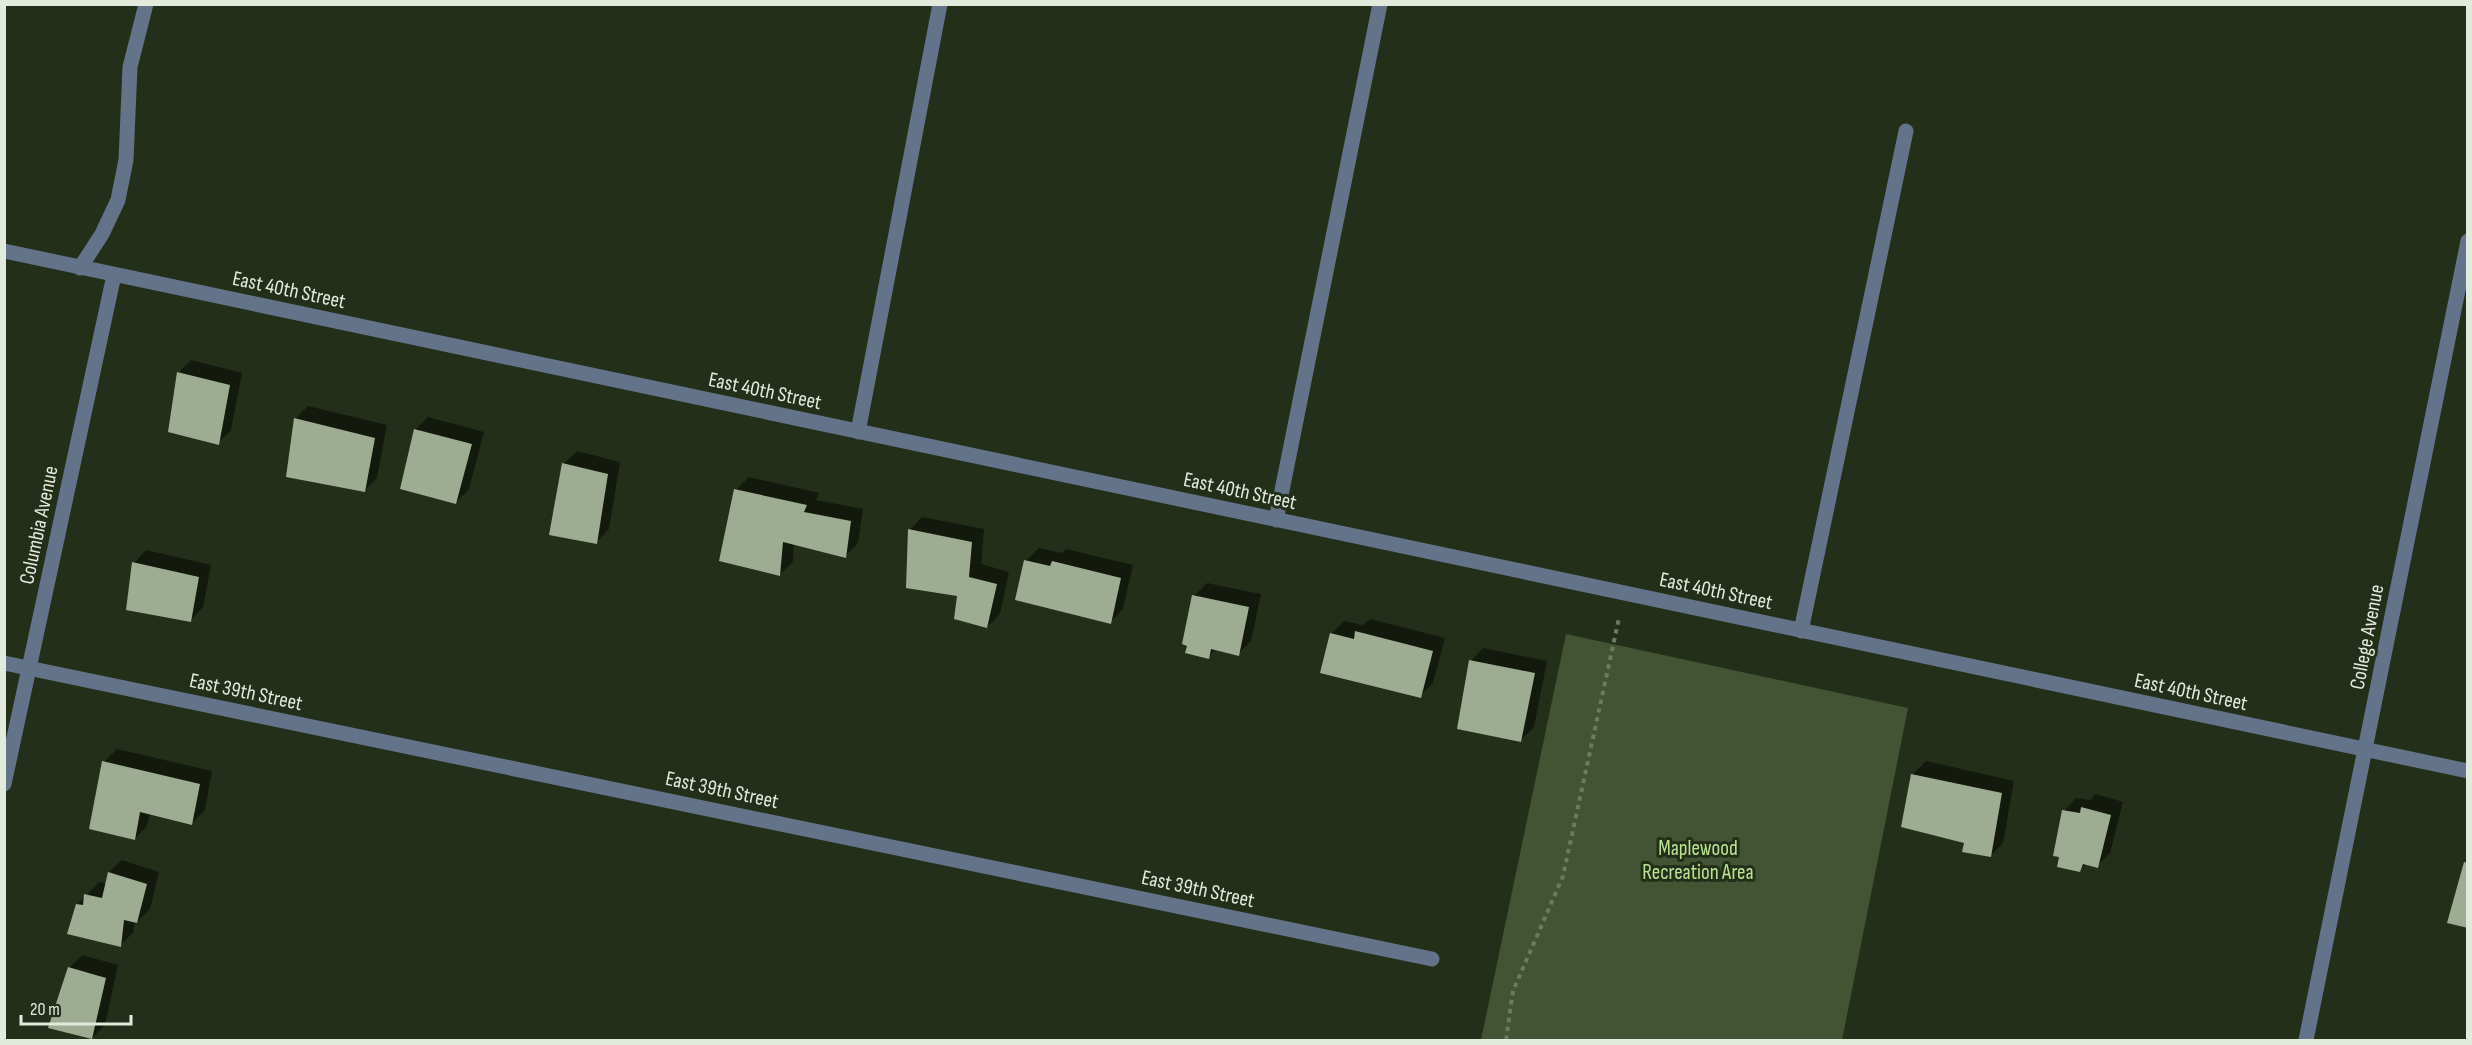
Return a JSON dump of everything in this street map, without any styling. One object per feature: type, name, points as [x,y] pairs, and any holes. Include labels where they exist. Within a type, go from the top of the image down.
[{"type":"street","points":[[80,268],[102,234],[118,200],[126,160],[130,68],[146,4]]},
{"type":"street","points":[[858,432],[940,4]]},
{"type":"street","points":[[1276,520],[1380,4]]},
{"type":"street","points":[[1801,631],[1906,131]]},
{"type":"street","name":"College Avenue","points":[[2306,1041],[2468,241]]},
{"type":"street","name":"East 40th Street","points":[[4,251],[2468,771]]},
{"type":"street","name":"Columbia Avenue","points":[[4,784],[114,275]]},
{"type":"street","name":"East 39th Street","points":[[4,663],[1431,959]]},
{"type":"path","points":[[1506,1041],[1513,991],[1563,876],[1624,594]]},
{"type":"green space","name":"Maplewood Recreation Area","points":[[1566,634],[1908,708],[1842,1040],[1481,1040]]},
{"type":"building","points":[[177,372],[230,385],[219,445],[168,432]]},
{"type":"building","points":[[294,418],[375,438],[365,492],[286,477]]},
{"type":"building","points":[[414,429],[472,444],[456,504],[400,489]]},
{"type":"building","points":[[562,463],[608,474],[597,544],[549,535]]},
{"type":"building","points":[[734,489],[807,505],[804,512],[851,521],[846,558],[783,542],[780,576],[719,561]]},
{"type":"building","points":[[908,529],[972,542],[969,577],[997,584],[987,628],[954,619],[957,596],[906,588]]},
{"type":"building","points":[[1024,560],[1050,566],[1052,561],[1121,578],[1111,624],[1015,600]]},
{"type":"building","points":[[132,562],[199,577],[191,622],[126,610]]},
{"type":"building","points":[[1192,595],[1249,607],[1239,656],[1211,649],[1209,659],[1185,653],[1187,646],[1182,644]]},
{"type":"building","points":[[1355,631],[1433,651],[1421,698],[1320,673],[1330,633],[1354,639]]},
{"type":"building","points":[[1469,660],[1535,673],[1521,742],[1457,729]]},
{"type":"building","points":[[102,761],[200,784],[192,825],[140,812],[135,840],[89,829]]},
{"type":"building","points":[[1911,774],[2002,793],[1991,857],[1962,852],[1964,843],[1901,827]]},
{"type":"building","points":[[2081,807],[2111,815],[2098,868],[2083,864],[2080,872],[2057,867],[2059,857],[2053,856],[2062,810],[2080,813]]},
{"type":"building","points":[[2464,862],[2468,863],[2468,928],[2447,923]]},
{"type":"building","points":[[108,872],[147,884],[137,923],[124,920],[121,947],[67,934],[76,904],[83,905],[84,894],[102,898]]},
{"type":"building","points":[[68,967],[106,978],[92,1039],[48,1028]]}]
